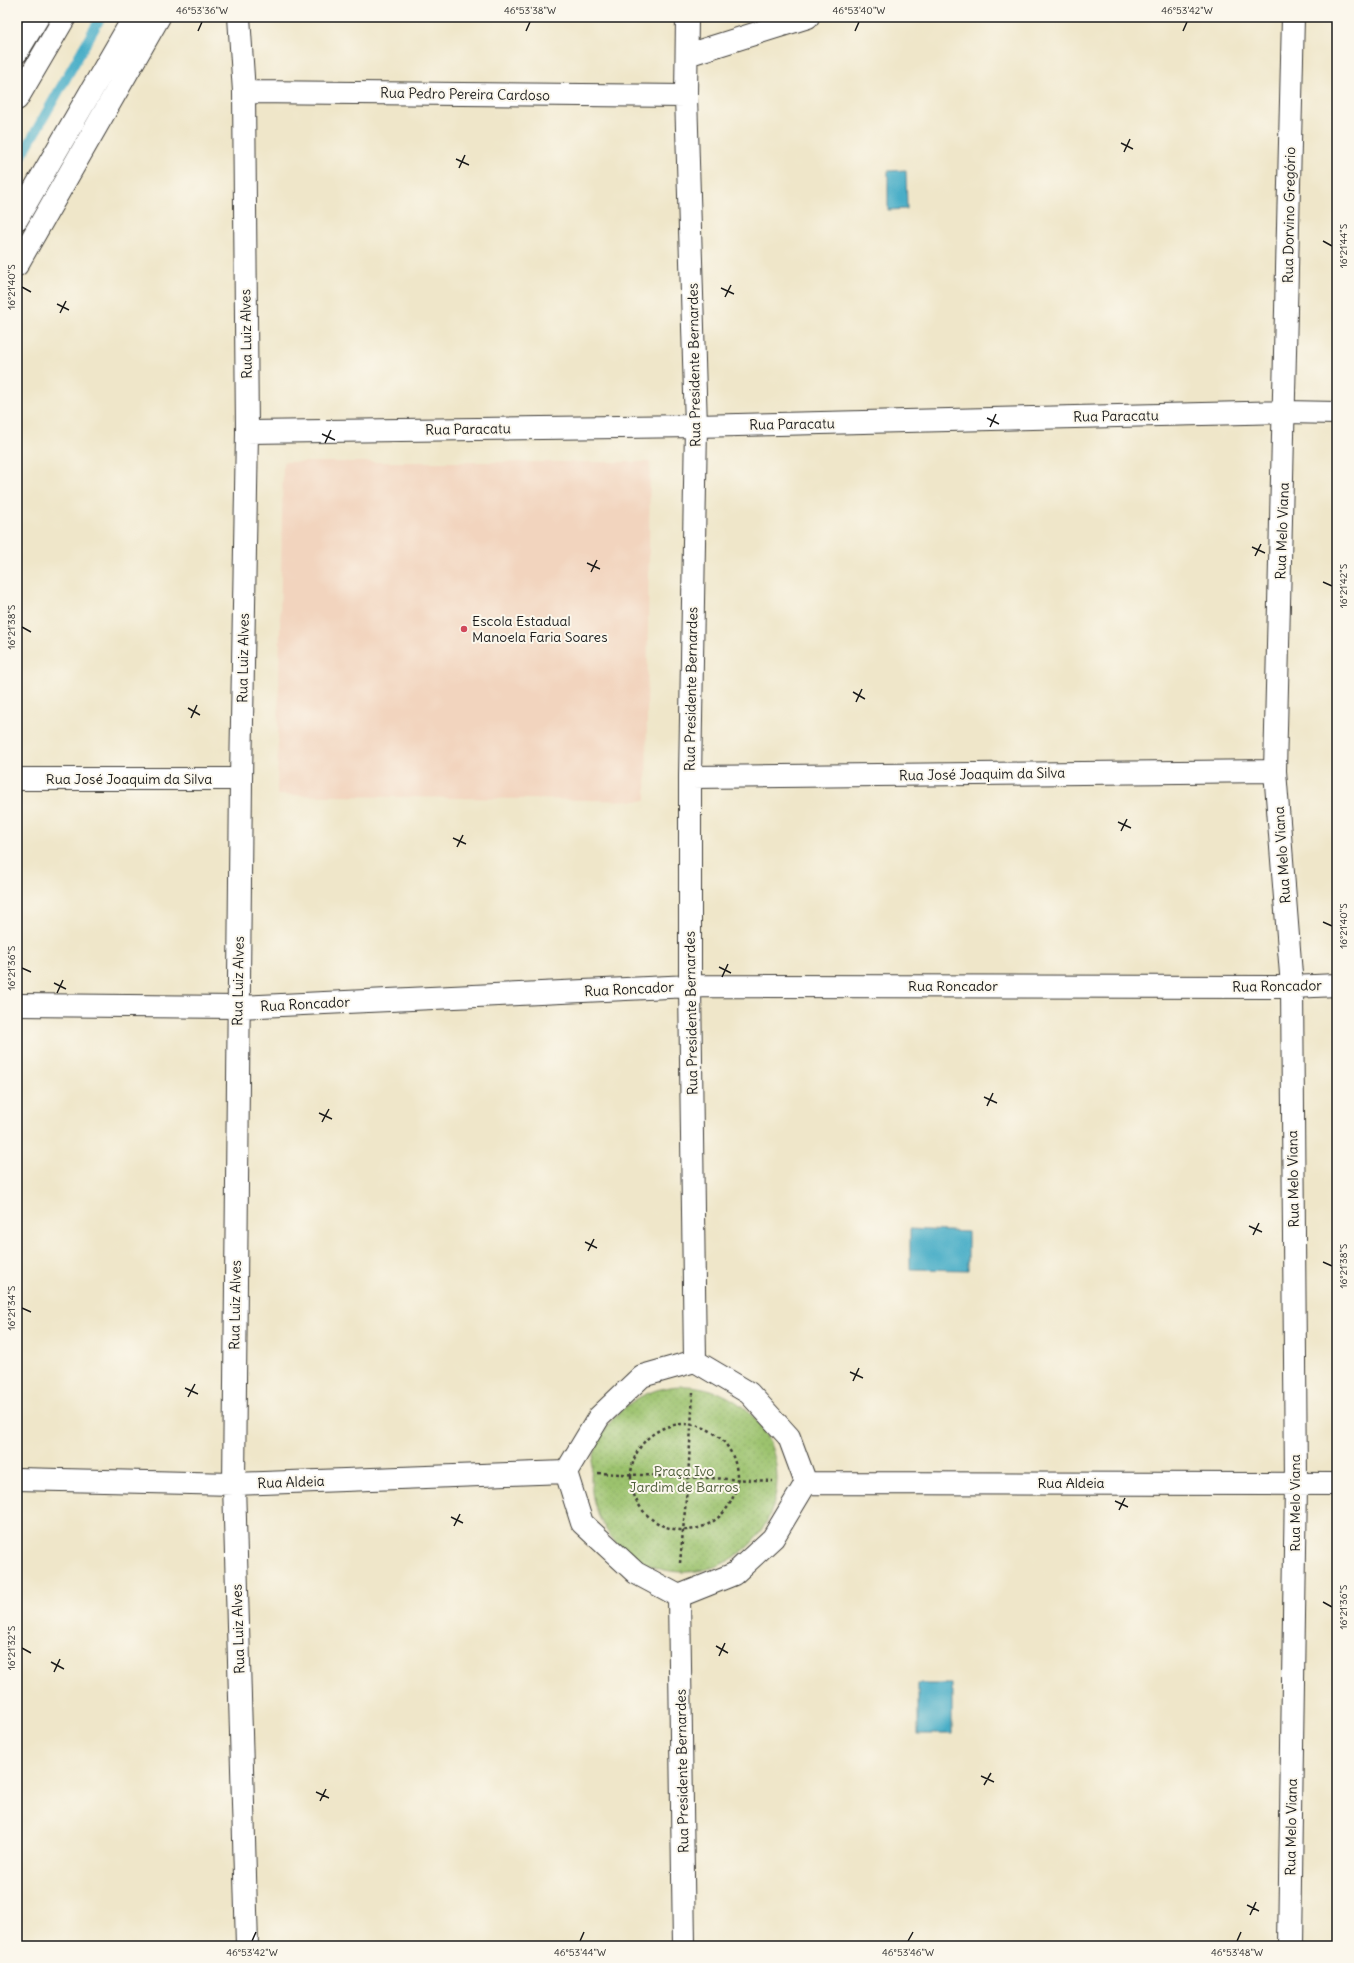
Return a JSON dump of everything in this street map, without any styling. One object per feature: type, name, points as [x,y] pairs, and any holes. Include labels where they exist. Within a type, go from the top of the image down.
[{"type":"street","points":[[17,52],[38,17]]},
{"type":"street","points":[[17,98],[65,17]]},
{"type":"street","points":[[17,219],[134,17]]},
{"type":"street","points":[[17,265],[159,17]]},
{"type":"street","name":"Rua Luiz Alves","points":[[239,17],[244,92],[247,432],[238,1007],[234,1484],[247,1946]]},
{"type":"street","name":"Rua Presidente Bernardes","points":[[687,17],[686,96],[696,426],[690,777],[690,986],[696,1360]]},
{"type":"street","points":[[687,54],[808,17]]},
{"type":"street","name":"Rua Dorvino Gregório","points":[[1285,412],[1293,17]]},
{"type":"street","name":"Rua Pedro Pereira Cardoso","points":[[244,92],[686,96]]},
{"type":"street","name":"Rua Melo Viana","points":[[1285,412],[1275,771],[1292,987],[1296,1483],[1289,1946]]},
{"type":"street","name":"Rua Paracatu","points":[[247,432],[696,426],[1337,412]]},
{"type":"street","name":"Rua José Joaquim da Silva","points":[[690,777],[1275,771]]},
{"type":"street","name":"Rua José Joaquim da Silva","points":[[17,779],[241,779]]},
{"type":"street","name":"Rua Roncador","points":[[17,1005],[238,1007],[690,986],[1292,987],[1337,985]]},
{"type":"street","points":[[696,1360],[749,1393],[789,1438],[806,1483],[773,1538],[734,1574],[679,1596],[636,1573],[582,1523],[566,1472],[599,1417],[642,1376],[696,1360]]},
{"type":"street","name":"Rua Aldeia","points":[[17,1479],[234,1484],[566,1472]]},
{"type":"street","name":"Rua Aldeia","points":[[806,1483],[1337,1484]]},
{"type":"street","name":"Rua Presidente Bernardes","points":[[679,1596],[684,1946]]},
{"type":"path","points":[[679,1596],[688,1478],[690,1424],[696,1360]]},
{"type":"path","points":[[690,1424],[706,1428],[719,1437],[730,1449],[736,1464],[738,1480],[735,1496],[726,1510],[714,1522],[699,1529],[683,1531],[666,1528],[651,1519],[639,1506],[632,1491],[630,1474],[634,1457],[643,1442],[656,1431],[673,1425],[690,1424]]},
{"type":"path","points":[[566,1472],[806,1483]]},
{"type":"shaded area","name":"Escola Estadual Manoela Faria Soares","points":[[283,462],[650,462],[646,801],[277,795]]},
{"type":"green space","name":"Praça Ivo Jardim de Barros","points":[[684,1386],[702,1388],[720,1393],[736,1402],[750,1413],[761,1427],[770,1443],[775,1461],[777,1479],[775,1497],[770,1515],[761,1531],[750,1545],[736,1556],[720,1565],[702,1570],[684,1572],[666,1570],[648,1565],[632,1556],[618,1545],[607,1531],[598,1515],[593,1497],[591,1479],[593,1461],[598,1443],[607,1427],[618,1413],[632,1402],[648,1393],[666,1388]]},
{"type":"water","points":[[906,170],[907,209],[888,210],[888,171]]},
{"type":"water","points":[[910,1229],[968,1232],[968,1270],[910,1269]]},
{"type":"water","points":[[918,1684],[952,1684],[952,1734],[918,1734]]},
{"type":"waterway","points":[[17,164],[101,17]]},
{"type":"place","name":"Escola Estadual Manoela Faria Soares","points":[[464,629]]}]
